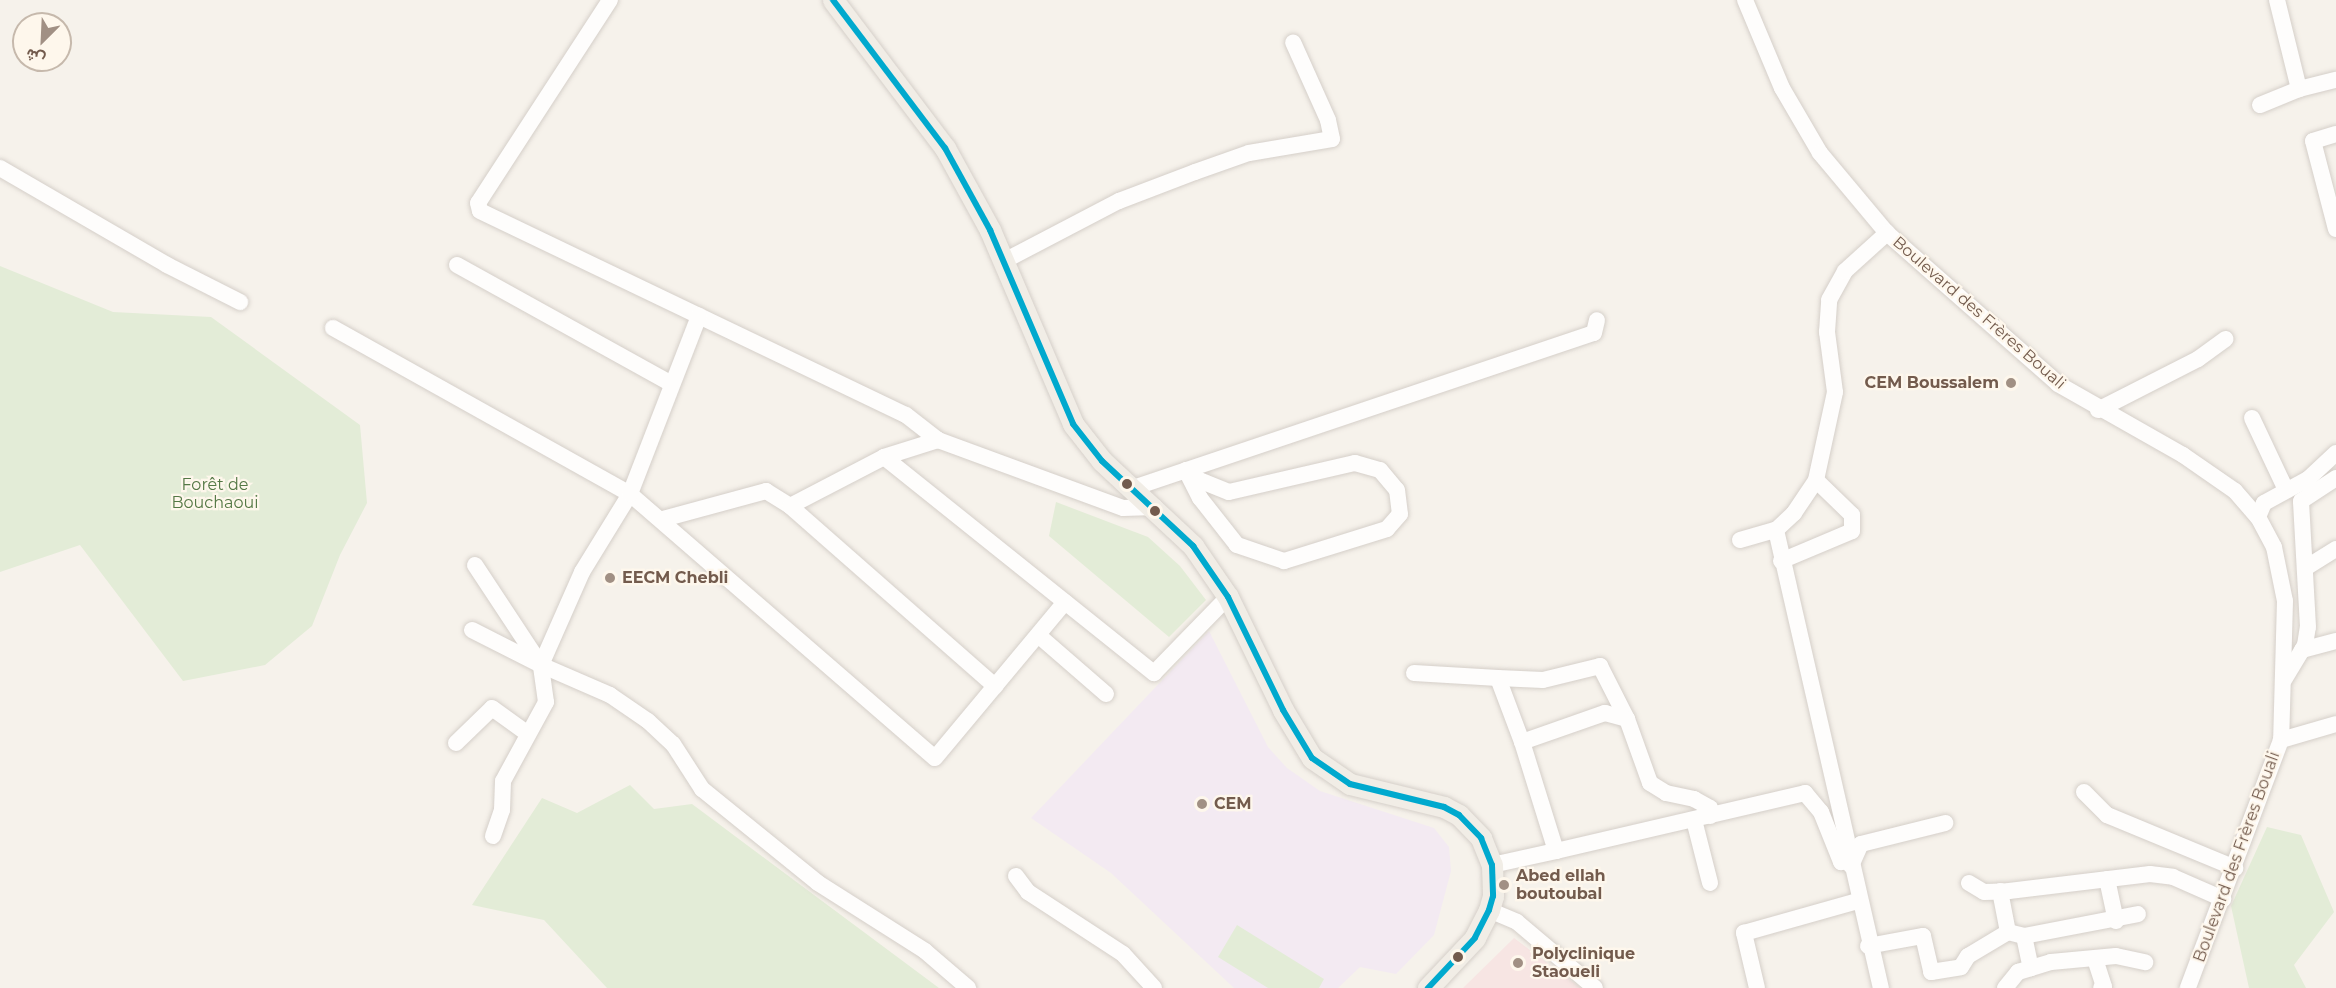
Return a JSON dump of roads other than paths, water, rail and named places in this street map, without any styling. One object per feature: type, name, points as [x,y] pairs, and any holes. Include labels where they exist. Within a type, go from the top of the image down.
[{"type":"main road","points":[[833,0],[945,148],[1004,261],[1073,424],[1102,461],[1155,507],[1193,546],[1228,597],[1284,710],[1312,758],[1350,784],[1444,807],[1459,815],[1481,838],[1492,865],[1494,896],[1475,938],[1428,988]]},
{"type":"street","points":[[610,0],[478,206],[480,211],[527,237],[647,289],[906,415],[938,440],[1123,508],[1155,507]]},
{"type":"street","name":"Boulevard des Frères Bouali","points":[[1745,0],[1782,88],[1820,153],[1887,233],[2058,384],[2098,410],[2183,455],[2235,491],[2258,517],[2274,547],[2285,601],[2281,741],[2188,988]]},
{"type":"street","points":[[2277,0],[2299,89]]},
{"type":"street","points":[[1004,261],[1119,201],[1195,172],[1249,153],[1332,140],[1328,120],[1293,42]]},
{"type":"street","points":[[2260,105],[2299,89],[2336,80]]},
{"type":"street","points":[[2336,134],[2313,141],[2336,230]]},
{"type":"street","points":[[0,168],[240,302]]},
{"type":"street","points":[[1740,540],[1776,530],[1794,513],[1816,480],[1835,392],[1827,332],[1829,300],[1845,271],[1887,233]]},
{"type":"street","points":[[457,265],[670,382]]},
{"type":"street","points":[[541,665],[582,572],[630,494],[649,449],[670,382],[699,316]]},
{"type":"street","points":[[1133,488],[1594,333],[1597,320]]},
{"type":"street","points":[[333,328],[630,494],[663,519],[935,758],[1065,602]]},
{"type":"street","points":[[2098,410],[2198,359],[2226,339]]},
{"type":"street","points":[[2252,418],[2286,490]]},
{"type":"street","points":[[790,506],[884,457],[938,440]]},
{"type":"street","points":[[2258,517],[2264,504],[2308,479],[2336,453]]},
{"type":"street","points":[[884,457],[1154,673],[1228,597]]},
{"type":"street","points":[[1355,463],[1380,470],[1397,490],[1400,514],[1387,529],[1284,561],[1263,557],[1237,545],[1200,498],[1186,470],[1199,480],[1229,492],[1355,463]]},
{"type":"street","points":[[2284,680],[2302,650],[2308,627],[2307,567],[2301,501],[2336,478]]},
{"type":"street","points":[[1781,561],[1852,531],[1852,515],[1816,480]]},
{"type":"street","points":[[663,519],[766,491],[790,506],[994,687]]},
{"type":"street","points":[[1776,530],[1781,561],[1868,946],[1881,988]]},
{"type":"street","points":[[2307,567],[2336,549]]},
{"type":"street","points":[[475,565],[541,665],[546,702],[503,781],[502,810],[493,836]]},
{"type":"street","points":[[472,630],[541,665],[610,695],[648,721],[673,744],[702,789],[818,884],[925,951],[968,988]]},
{"type":"street","points":[[1038,635],[1106,694]]},
{"type":"street","points":[[2302,650],[2336,640]]},
{"type":"street","points":[[1414,674],[1543,680],[1600,666],[1627,719],[1650,783],[1666,793],[1694,799],[1710,808],[1702,818],[1710,883]]},
{"type":"street","points":[[1498,678],[1522,742],[1556,851]]},
{"type":"street","points":[[456,743],[492,708],[528,734]]},
{"type":"street","points":[[1522,742],[1605,713],[1627,719]]},
{"type":"street","points":[[2281,741],[2336,723]]},
{"type":"street","points":[[2084,792],[2107,815],[2235,868]]},
{"type":"street","points":[[1492,865],[1805,793],[1821,812],[1841,862],[1850,863]]},
{"type":"street","points":[[1821,812],[1839,810]]},
{"type":"street","points":[[1850,863],[1860,844],[1945,823]]},
{"type":"street","points":[[1969,883],[1984,892],[2150,874],[2173,877],[2223,899]]},
{"type":"street","points":[[1016,876],[1028,892],[1123,954],[1154,988]]},
{"type":"street","points":[[2107,879],[2116,921]]},
{"type":"street","points":[[2000,891],[2031,968]]},
{"type":"street","points":[[1757,988],[1744,933],[1858,901]]},
{"type":"street","points":[[1489,910],[1517,922],[1595,988]]},
{"type":"street","points":[[1868,946],[1923,936],[1930,972],[1961,967],[1968,956],[2016,934],[2116,921],[2138,914]]},
{"type":"street","points":[[2005,988],[2018,972],[2050,962],[2116,956],[2145,962]]},
{"type":"street","points":[[2095,959],[2104,987],[2101,988]]},
{"type":"place","name":"CEM Boussalem","points":[[2011,383]]},
{"type":"place","name":"EECM Chebli","points":[[610,578]]},
{"type":"place","name":"CEM","points":[[1202,804]]},
{"type":"place","name":"Abed ellah boutoubal","points":[[1504,885]]},
{"type":"place","name":"Polyclinique Staoueli","points":[[1518,963]]},
{"type":"park label","name":"Forêt de Bouchaoui","points":[[215,494]]}]
